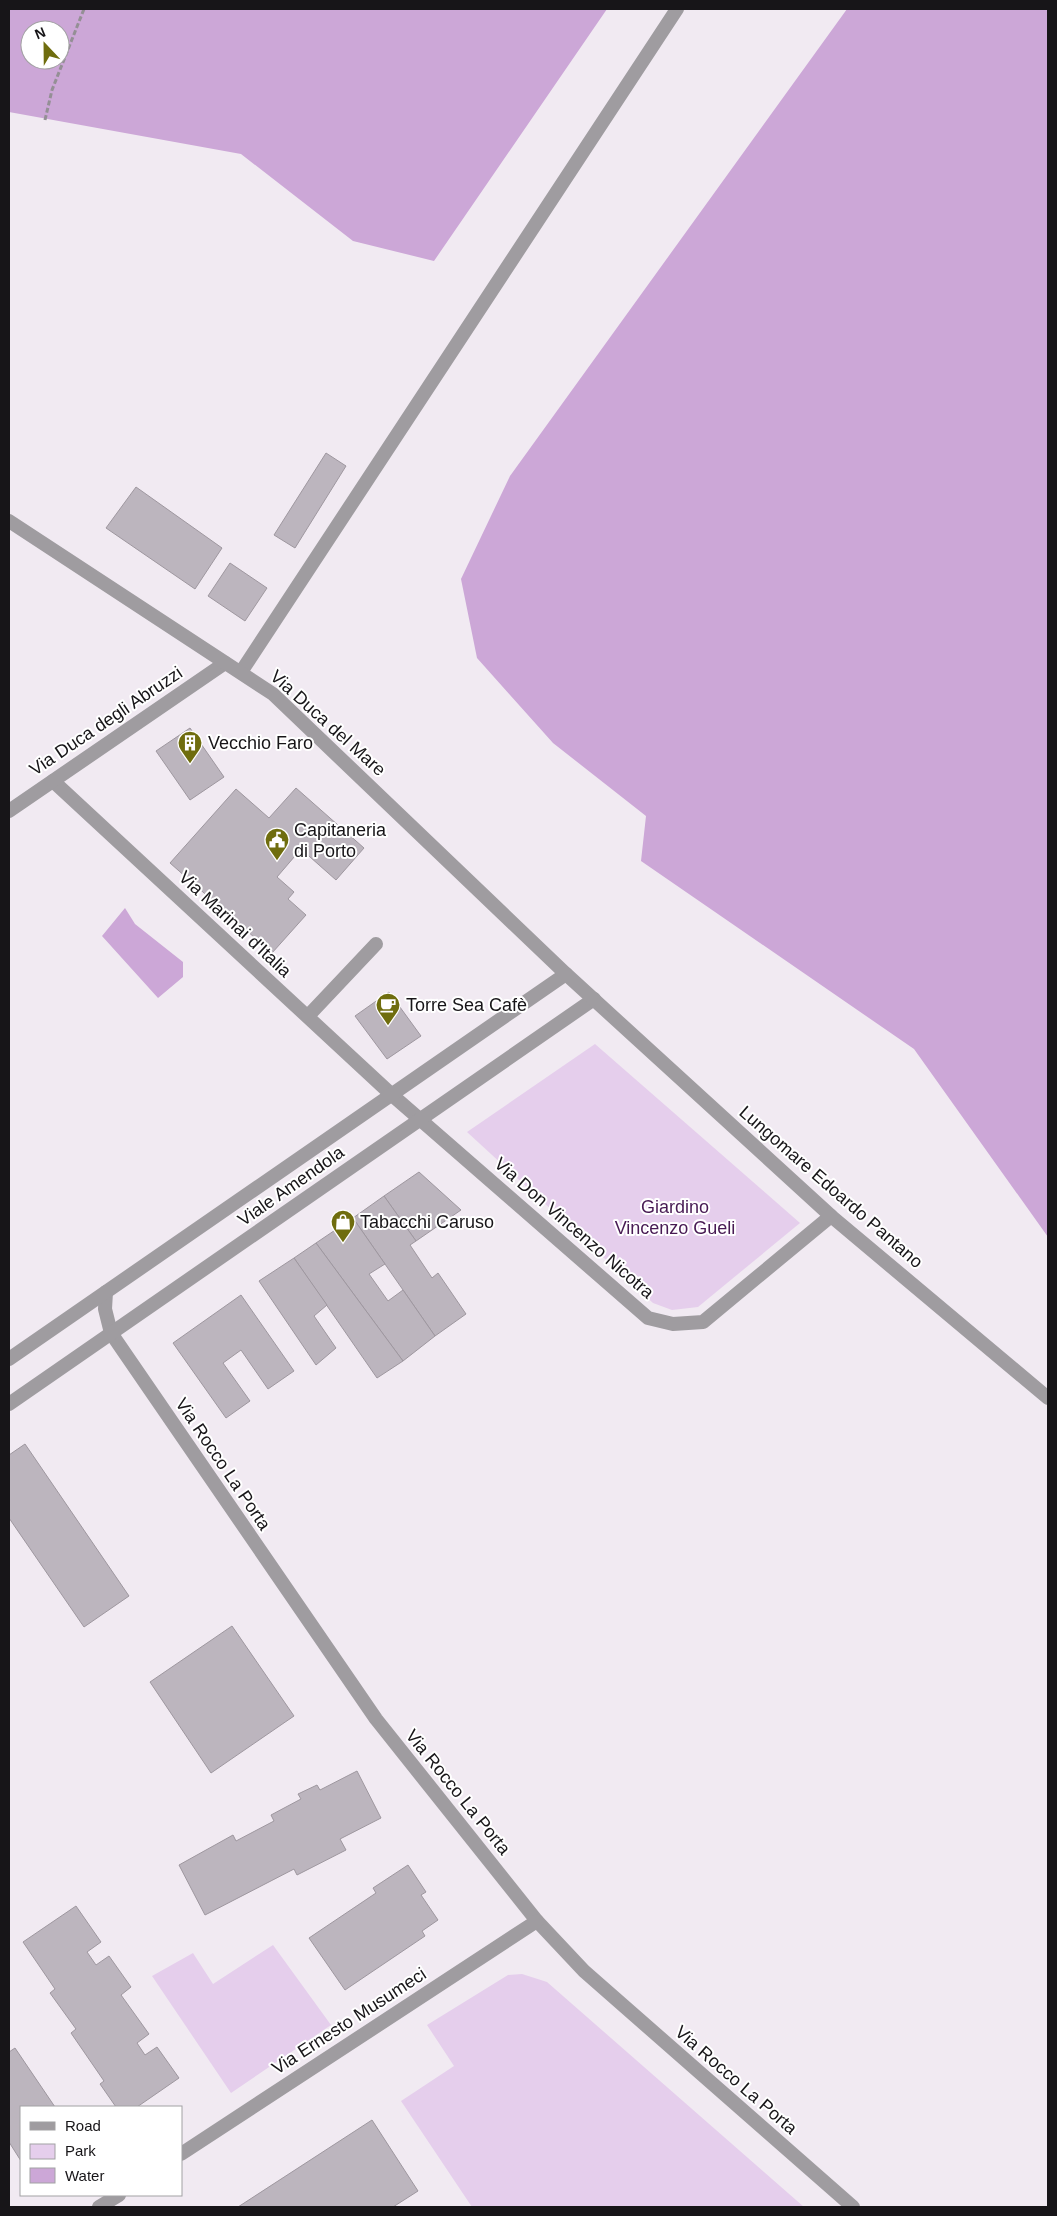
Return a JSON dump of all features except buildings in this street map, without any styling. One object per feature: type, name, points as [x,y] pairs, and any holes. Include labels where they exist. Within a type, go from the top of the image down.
[{"type":"street","points":[[242,672],[677,9]]},
{"type":"street","name":"Via Duca del Mare","points":[[9,521],[273,694],[594,999]]},
{"type":"street","name":"Via Duca degli Abruzzi","points":[[9,811],[225,663]]},
{"type":"street","name":"Via Marinai d'Italia","points":[[53,780],[392,1095]]},
{"type":"street","points":[[308,1016],[376,944]]},
{"type":"street","name":"Viale Amendola","points":[[9,1359],[566,974]]},
{"type":"street","name":"Viale Amendola","points":[[9,1404],[594,999]]},
{"type":"street","name":"Lungomare Edoardo Pantano","points":[[594,999],[831,1216],[1048,1398]]},
{"type":"street","name":"Via Don Vincenzo Nicotra","points":[[392,1095],[648,1318],[673,1324],[703,1322],[831,1216]]},
{"type":"street","points":[[106,1292],[105,1309],[111,1333]]},
{"type":"street","name":"Via Rocco La Porta","points":[[111,1333],[376,1719],[537,1921],[584,1971],[852,2207]]},
{"type":"street","name":"Via Ernesto Musumeci","points":[[182,2153],[537,1921]]},
{"type":"street","points":[[100,2207],[117,2196]]},
{"type":"path","points":[[45,120],[52,90],[84,9]]},
{"type":"green space","name":"Giardino Vincenzo Gueli","points":[[595,1044],[800,1223],[698,1307],[672,1310],[653,1303],[467,1132]]},
{"type":"green space","points":[[273,1945],[331,2025],[231,2093],[152,1976],[193,1953],[213,1984]]},
{"type":"green space","points":[[522,1974],[547,1982],[804,2207],[472,2207],[401,2101],[454,2066],[427,2025],[508,1975]]},
{"type":"water","points":[[9,9],[607,9],[434,261],[353,241],[241,154],[9,112]]},
{"type":"water","points":[[847,9],[1048,9],[1048,1237],[914,1049],[641,861],[646,816],[553,743],[477,658],[461,579],[510,476]]},
{"type":"water","points":[[125,908],[135,924],[183,962],[183,977],[158,998],[102,936]]},
{"type":"place","name":"Vecchio Faro","points":[[190,764]]},
{"type":"place","name":"Capitaneria di Porto","points":[[277,861]]},
{"type":"place","name":"Torre Sea Cafè","points":[[388,1026]]},
{"type":"place","name":"Tabacchi Caruso","points":[[343,1243]]}]
